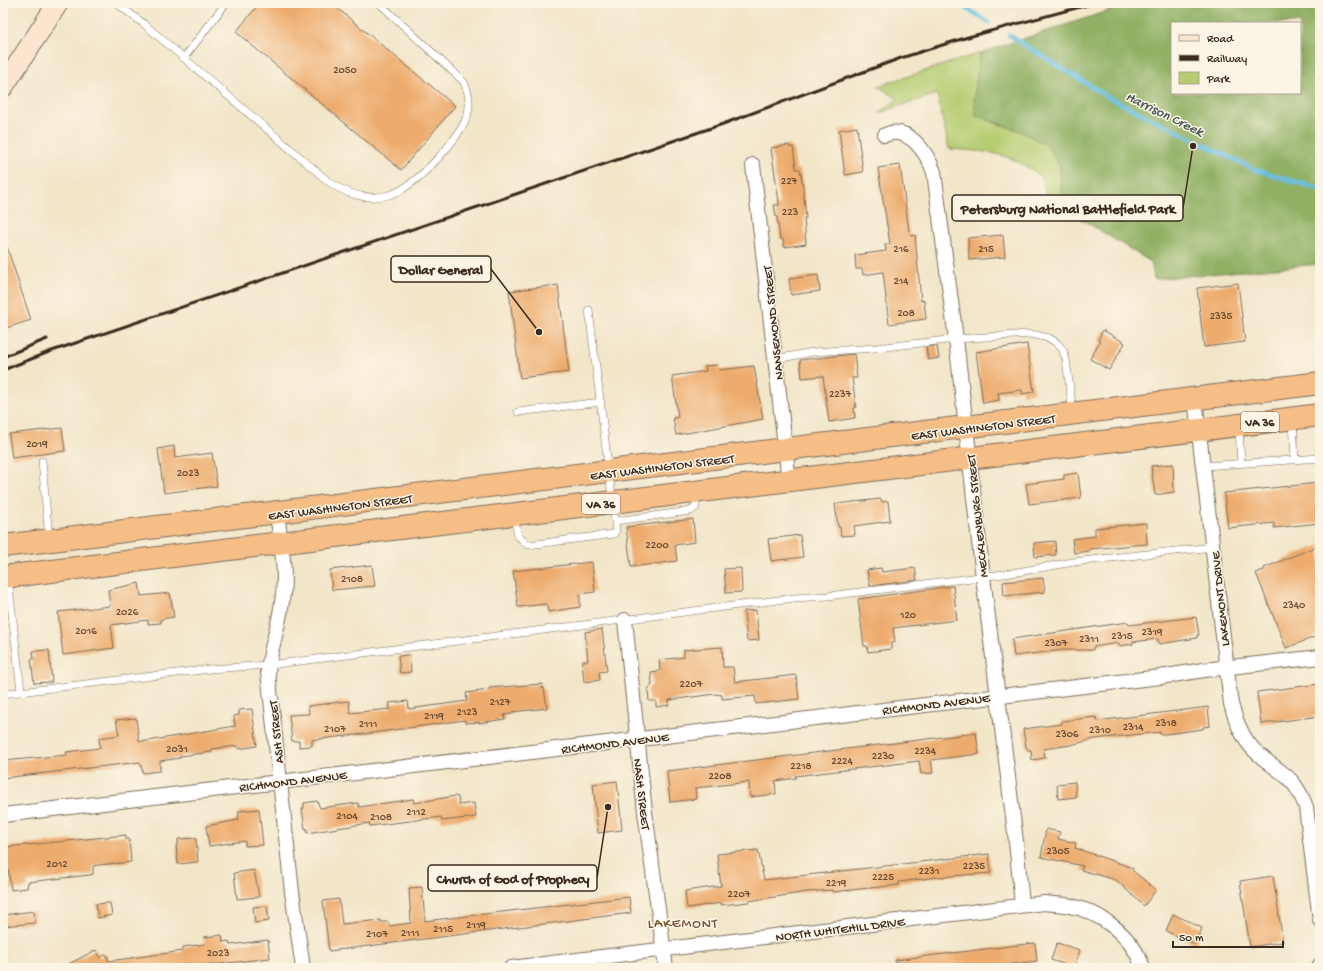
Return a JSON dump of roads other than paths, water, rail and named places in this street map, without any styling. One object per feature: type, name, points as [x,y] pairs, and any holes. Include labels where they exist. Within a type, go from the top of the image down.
[{"type":"highway","name":"EAST WASHINGTON STREET","points":[[3,546],[277,514],[1320,384]]},
{"type":"highway","name":"VA 36","points":[[6,577],[513,515],[613,512],[696,492],[1320,415]]},
{"type":"main road","points":[[3,87],[58,3]]},
{"type":"street","name":"MECKLENBURG STREET","points":[[885,135],[891,132],[899,132],[912,140],[922,149],[930,161],[934,172],[956,339],[997,696],[1016,841],[1022,905]]},
{"type":"street","name":"NANSEMOND STREET","points":[[753,165],[789,481]]},
{"type":"street","name":"LAKEMONT DRIVE","points":[[1195,399],[1204,466],[1226,669],[1233,710],[1236,721],[1245,737],[1268,762],[1289,777],[1301,793],[1306,807],[1320,920]]},
{"type":"street","name":"ASH STREET","points":[[277,514],[283,562],[282,602],[269,665],[280,782],[303,968]]},
{"type":"street","name":"NASH STREET","points":[[624,620],[636,740],[666,968]]},
{"type":"street","name":"RICHMOND AVENUE","points":[[3,815],[636,740],[1204,670],[1226,669],[1320,658]]},
{"type":"street","name":"NORTH WHITEHILL DRIVE","points":[[511,968],[1022,905],[1044,904],[1066,905],[1100,918],[1116,929],[1130,943],[1143,968]]},
{"type":"lane","points":[[116,3],[144,24],[329,182],[355,196],[373,198],[390,195],[401,191],[414,182],[460,132],[467,116],[470,102],[468,91],[464,82],[379,3]]},
{"type":"lane","points":[[184,58],[226,3]]},
{"type":"lane","points":[[513,515],[518,536],[528,544],[614,534],[616,530],[589,310]]},
{"type":"lane","points":[[776,359],[813,352],[1031,334],[1049,338],[1057,343],[1063,350],[1066,360],[1073,415]]},
{"type":"lane","points":[[518,412],[601,402]]},
{"type":"lane","points":[[1292,418],[1295,460]]},
{"type":"lane","points":[[1239,425],[1241,464]]},
{"type":"lane","points":[[1204,466],[1320,458]]},
{"type":"lane","points":[[42,461],[49,541]]},
{"type":"lane","points":[[3,694],[210,669],[269,665],[624,620],[1012,574],[1072,562],[1213,547]]},
{"type":"lane","points":[[6,577],[22,691]]},
{"type":"waterway","name":"Harrison Creek","points":[[958,3],[989,23]]},
{"type":"waterway","name":"Harrison Creek","points":[[1009,35],[1108,97],[1253,169],[1320,189]]},
{"type":"railway","points":[[3,370],[49,352],[723,124],[901,58],[968,37],[1095,3]]},
{"type":"railway","points":[[3,357],[47,339]]},
{"type":"place","name":"Petersburg National Battlefield Park","points":[[1193,146]]},
{"type":"place","name":"Dollar General","points":[[539,332]]},
{"type":"place","name":"Church of God of Prophecy","points":[[608,807]]},
{"type":"district","name":"LAKEMONT","points":[[683,922]]}]
